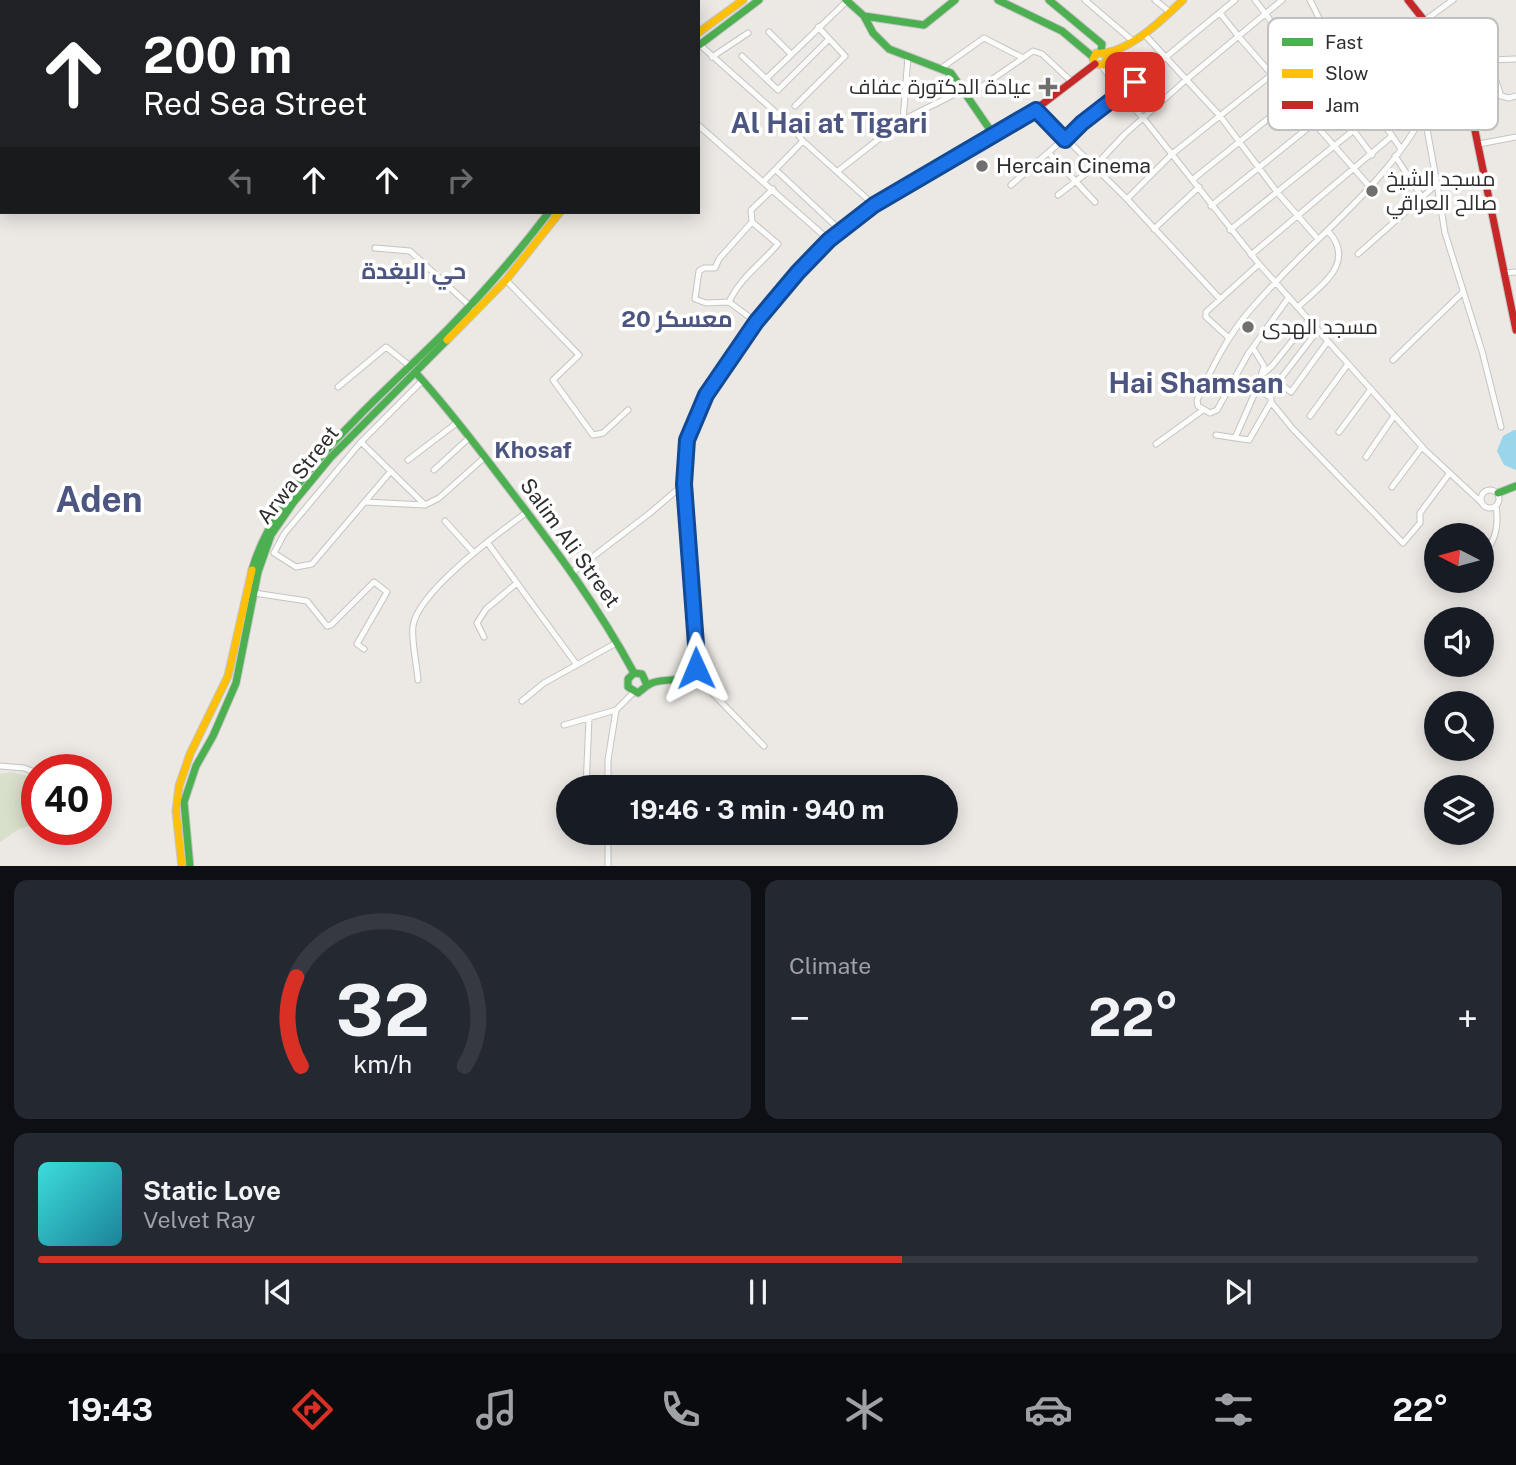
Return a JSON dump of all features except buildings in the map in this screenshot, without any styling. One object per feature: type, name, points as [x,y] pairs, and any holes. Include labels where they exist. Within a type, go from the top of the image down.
[{"type":"street","points":[[700,32],[743,0]]},
{"type":"street","points":[[700,45],[759,0]]},
{"type":"street","points":[[864,16],[924,25],[955,0]]},
{"type":"street","points":[[998,0],[1062,31],[1097,62],[1199,187],[1230,230],[1394,416],[1448,474],[1488,508],[1496,506]]},
{"type":"street","points":[[1049,0],[1101,44],[1107,61],[1097,62]]},
{"type":"street","points":[[1084,0],[1133,41]]},
{"type":"street","points":[[1155,0],[1170,12]]},
{"type":"street","points":[[647,685],[645,677],[634,673],[628,687],[634,692],[642,692],[647,685],[677,681],[693,673],[697,658],[684,484],[687,440],[706,395],[756,322],[829,240],[874,205],[1036,110],[1097,62],[1103,53],[1144,35],[1184,0]]},
{"type":"street","points":[[1011,185],[1090,116],[1121,94],[1235,0]]},
{"type":"street","points":[[1255,0],[1269,18]]},
{"type":"street","points":[[1058,195],[1093,167],[1125,134],[1187,79],[1282,0]]},
{"type":"street","points":[[1310,0],[1318,18]]},
{"type":"street","points":[[1409,0],[1422,18]]},
{"type":"street","points":[[1428,18],[1453,0]]},
{"type":"street","points":[[767,78],[846,1],[864,16],[873,33],[890,48],[951,74],[993,134]]},
{"type":"street","points":[[1052,26],[1064,12]]},
{"type":"street","points":[[1220,13],[1268,70]]},
{"type":"street","points":[[794,106],[845,57],[818,27]]},
{"type":"street","points":[[769,32],[791,54]]},
{"type":"street","points":[[712,57],[747,33]]},
{"type":"street","points":[[1144,35],[1220,116],[1277,192],[1318,239]]},
{"type":"street","points":[[940,69],[984,38],[1023,58]]},
{"type":"street","points":[[742,56],[778,90],[828,40]]},
{"type":"street","points":[[700,47],[791,126],[803,141],[874,205]]},
{"type":"street","points":[[838,171],[903,120],[966,93],[1033,51],[1042,54],[1072,82]]},
{"type":"street","points":[[903,120],[908,57]]},
{"type":"street","points":[[1498,60],[1516,59]]},
{"type":"street","points":[[1127,199],[1172,154],[1268,78]]},
{"type":"street","points":[[1498,85],[1502,96],[1516,96]]},
{"type":"street","points":[[1036,110],[1127,199],[1220,299]]},
{"type":"street","points":[[1192,180],[1268,118]]},
{"type":"street","points":[[700,127],[829,240]]},
{"type":"street","points":[[1211,205],[1306,130]]},
{"type":"street","points":[[1321,130],[1370,187]]},
{"type":"street","points":[[1230,230],[1353,130],[1372,155]]},
{"type":"street","points":[[1388,130],[1401,149]]},
{"type":"street","points":[[1289,297],[1252,348],[1217,410],[1210,414],[1198,407],[1197,400],[1229,338],[1250,310],[1370,187],[1401,149],[1413,130]]},
{"type":"street","points":[[1427,130],[1443,225],[1482,351],[1501,427]]},
{"type":"street","points":[[1476,130],[1516,330]]},
{"type":"street","points":[[1251,255],[1392,136]]},
{"type":"street","points":[[1479,144],[1516,137]]},
{"type":"street","points":[[764,181],[803,141]]},
{"type":"street","points":[[1049,153],[1095,202]]},
{"type":"street","points":[[1395,156],[1422,197]]},
{"type":"street","points":[[776,170],[841,231]]},
{"type":"street","points":[[1358,254],[1437,184]]},
{"type":"street","points":[[1154,229],[1199,187]]},
{"type":"street","points":[[729,302],[735,288],[778,244],[752,222],[751,210],[772,189]]},
{"type":"street","name":"Arwa Street","points":[[182,866],[176,805],[186,762],[230,671],[253,570],[266,532],[325,452],[361,412],[471,307],[548,214]]},
{"type":"street","name":"Arwa Street","points":[[190,866],[184,802],[196,766],[213,736],[236,683],[254,593],[271,535],[331,457],[506,280],[558,214]]},
{"type":"street","points":[[752,222],[719,259],[715,268],[699,271],[695,299],[706,303],[729,302],[756,322]]},
{"type":"street","points":[[1298,307],[1333,274],[1339,261],[1339,247],[1328,231]]},
{"type":"street","points":[[375,247],[410,251],[471,307]]},
{"type":"street","points":[[1229,338],[1205,314],[1259,264]]},
{"type":"street","points":[[1505,273],[1516,272]]},
{"type":"street","points":[[506,280],[579,355],[553,380],[593,435],[603,433],[628,410]]},
{"type":"street","points":[[1393,360],[1462,293]]},
{"type":"street","points":[[1262,374],[1272,366],[1309,320]]},
{"type":"street","points":[[1318,330],[1278,382],[1291,392],[1328,341]]},
{"type":"street","points":[[338,387],[386,347],[410,366]]},
{"type":"street","points":[[1235,438],[1264,366],[1252,348]]},
{"type":"street","points":[[1310,416],[1348,364]]},
{"type":"street","name":"Salim Ali Street","points":[[410,366],[470,437],[573,572],[618,642],[634,673]]},
{"type":"street","points":[[391,471],[312,564],[296,567],[274,553],[284,534],[361,442],[423,380]]},
{"type":"street","points":[[1257,388],[1271,398],[1292,428],[1403,543],[1420,523],[1420,513],[1448,474]]},
{"type":"street","points":[[1339,432],[1371,389]]},
{"type":"street","points":[[1216,435],[1249,440],[1272,402]]},
{"type":"street","points":[[1156,444],[1203,410]]},
{"type":"street","points":[[1366,457],[1394,416]]},
{"type":"street","points":[[408,460],[458,422]]},
{"type":"street","points":[[434,470],[470,437]]},
{"type":"street","points":[[361,442],[425,505]]},
{"type":"street","points":[[1392,486],[1422,447]]},
{"type":"street","points":[[365,502],[425,505],[439,498],[485,457]]},
{"type":"street","points":[[573,572],[684,484]]},
{"type":"street","points":[[1498,493],[1516,486]]},
{"type":"street","points":[[1482,503],[1481,496],[1485,491],[1498,493],[1500,499],[1496,506],[1499,521],[1494,538]]},
{"type":"street","points":[[418,680],[413,625],[424,604],[473,552],[527,512]]},
{"type":"street","points":[[445,521],[473,552]]},
{"type":"street","points":[[487,542],[577,665]]},
{"type":"street","points":[[254,593],[307,601],[327,626],[374,582],[387,592],[357,644],[364,649]]},
{"type":"street","points":[[484,637],[477,623],[486,609],[517,583]]},
{"type":"street","points":[[522,701],[544,683],[618,642]]},
{"type":"street","points":[[693,673],[764,746]]},
{"type":"street","points":[[564,725],[616,710],[634,692]]},
{"type":"street","points":[[608,775],[616,710]]},
{"type":"street","points":[[587,775],[589,718]]},
{"type":"street","points":[[186,762],[196,766]]},
{"type":"street","points":[[0,766],[21,768]]},
{"type":"street","points":[[608,845],[608,866]]},
{"type":"green space","points":[[11,772],[21,774],[21,828],[0,842],[0,774]]},
{"type":"water","points":[[1514,430],[1516,470],[1504,465],[1497,451],[1503,436]]},
{"type":"traffic: fast","points":[[700,44],[759,0]]},
{"type":"traffic: fast","points":[[846,0],[864,16],[873,33],[889,49],[951,73],[993,134]]},
{"type":"traffic: fast","points":[[864,16],[924,25],[955,0]]},
{"type":"traffic: fast","points":[[998,0],[1062,31],[1093,57]]},
{"type":"traffic: fast","points":[[1049,0],[1102,44],[1101,52]]},
{"type":"traffic: fast","points":[[252,570],[265,537],[284,504],[308,472],[364,410],[475,301],[547,214]]},
{"type":"traffic: fast","points":[[647,685],[642,674],[634,673],[628,679],[628,687],[638,693],[652,683],[685,677],[694,668],[697,658],[684,484],[687,440],[706,395],[752,328]]},
{"type":"traffic: fast","points":[[190,866],[184,802],[196,766],[213,736],[236,683],[258,572],[271,535],[331,457],[447,340]]},
{"type":"traffic: fast","points":[[416,373],[463,429],[558,554],[590,600],[634,673]]},
{"type":"traffic: fast","points":[[1498,493],[1516,486]]},
{"type":"traffic: slow","points":[[700,32],[743,0]]},
{"type":"traffic: slow","points":[[1105,54],[1107,58],[1104,65],[1095,64],[1093,59],[1096,53],[1119,49],[1131,43],[1155,26],[1183,0]]},
{"type":"traffic: slow","points":[[752,328],[788,282],[829,242],[850,224],[922,176]]},
{"type":"traffic: slow","points":[[447,340],[506,280],[558,214]]},
{"type":"traffic: slow","points":[[182,866],[176,811],[179,786],[190,754],[228,676],[252,570]]},
{"type":"traffic: jam","points":[[1408,0],[1422,18]]},
{"type":"traffic: jam","points":[[922,176],[1036,109],[1095,64]]},
{"type":"traffic: jam","points":[[1475,130],[1516,330]]},
{"type":"place","name":"عيادة الدكتورة عفاف","points":[[1048,87]]},
{"type":"place","name":"Hercain Cinema","points":[[982,166]]},
{"type":"place","name":"مسجد الشيخ صالح العراقي","points":[[1372,191]]},
{"type":"place","name":"مسجد الهدى","points":[[1248,327]]},
{"type":"district","name":"Al Hai at Tigari","points":[[829,123]]},
{"type":"district","name":"حي البغدة","points":[[414,271]]},
{"type":"district","name":"معسكر 20","points":[[677,319]]},
{"type":"district","name":"Hai Shamsan","points":[[1196,383]]},
{"type":"district","name":"Khosaf","points":[[533,450]]},
{"type":"district","name":"Aden","points":[[99,500]]},
{"type":"route","points":[[696,668],[684,484],[687,440],[706,395],[756,322],[829,240],[874,205],[1036,110],[1065,140],[1082,123],[1135,82]]}]
